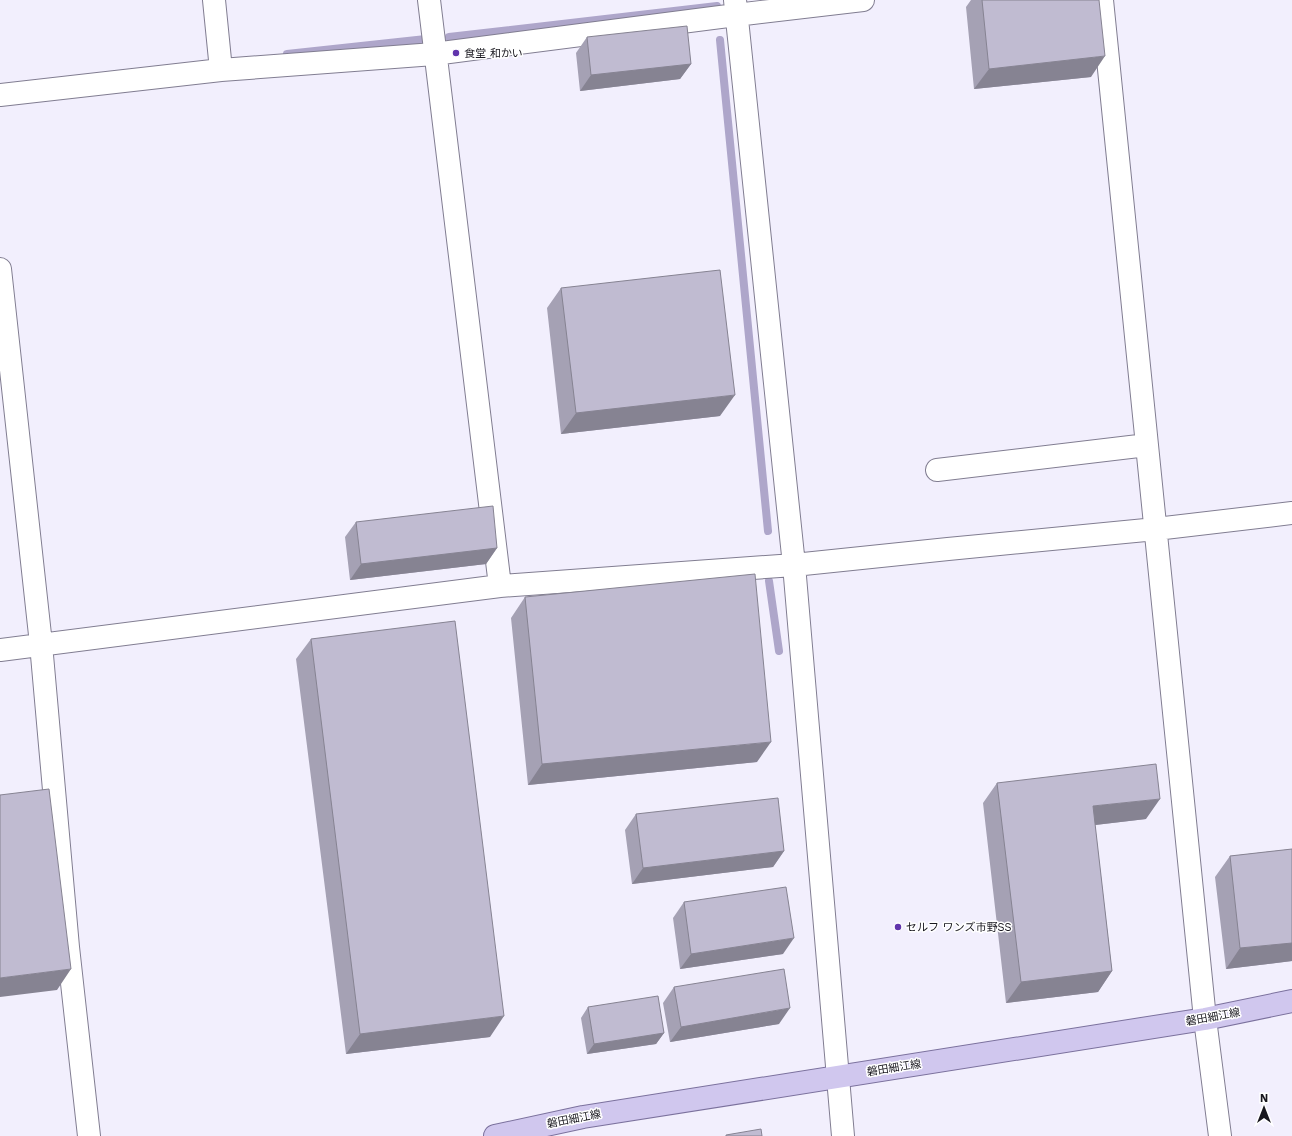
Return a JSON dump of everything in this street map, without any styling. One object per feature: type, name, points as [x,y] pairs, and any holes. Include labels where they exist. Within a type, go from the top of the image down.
[{"type":"main road","name":"磐田細江線","points":[[495,1136],[583,1117],[1205,1019],[1292,1001]]},
{"type":"street","points":[[214,0],[221,70]]},
{"type":"street","points":[[428,0],[500,586]]},
{"type":"street","points":[[0,95],[221,70],[434,54],[736,7],[863,0]]},
{"type":"street","points":[[1102,0],[1205,1019],[1220,1136]]},
{"type":"street","points":[[736,7],[794,565],[843,1136]]},
{"type":"street","points":[[0,269],[41,644],[67,939],[89,1136]]},
{"type":"street","points":[[937,470],[1147,445]]},
{"type":"street","points":[[0,650],[500,586],[794,565],[1156,529],[1292,513]]},
{"type":"building","points":[[982,0],[1099,0],[1105,56],[989,69]]},
{"type":"building","points":[[687,26],[691,64],[591,75],[587,37]]},
{"type":"building","points":[[720,270],[735,395],[576,413],[561,288]]},
{"type":"building","points":[[493,506],[497,548],[361,564],[356,522]]},
{"type":"building","points":[[755,574],[771,742],[542,764],[525,597]]},
{"type":"building","points":[[455,621],[504,1016],[360,1034],[311,639]]},
{"type":"building","points":[[1156,764],[1160,799],[1093,806],[1112,971],[1021,982],[997,783]]},
{"type":"building","points":[[49,789],[71,969],[0,978],[0,795]]},
{"type":"building","points":[[778,798],[784,851],[643,868],[636,814]]},
{"type":"building","points":[[1292,849],[1292,943],[1240,948],[1230,856]]},
{"type":"building","points":[[786,887],[794,938],[691,954],[684,902]]},
{"type":"building","points":[[784,969],[790,1008],[681,1027],[674,987]]},
{"type":"building","points":[[658,996],[664,1033],[594,1044],[588,1007]]},
{"type":"building","points":[[761,1129],[762,1136],[726,1136],[726,1135]]},
{"type":"waterway","points":[[449,37],[717,6]]},
{"type":"waterway","points":[[287,54],[426,39]]},
{"type":"waterway","points":[[720,40],[768,531]]},
{"type":"waterway","points":[[769,581],[779,651]]},
{"type":"place","name":"食堂 和かい","points":[[456,53]]},
{"type":"place","name":"セルフ ワンズ市野SS","points":[[898,927]]}]
